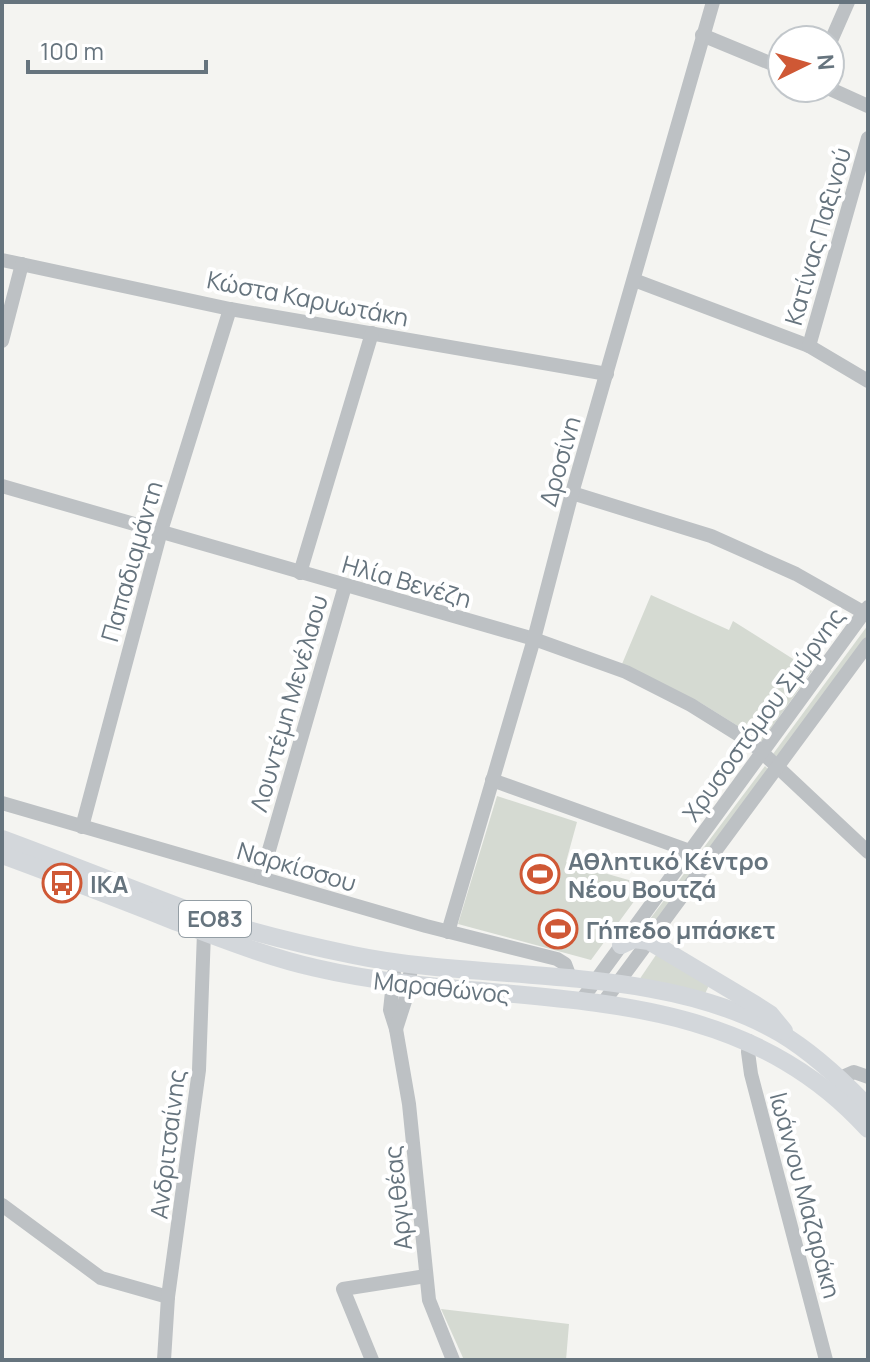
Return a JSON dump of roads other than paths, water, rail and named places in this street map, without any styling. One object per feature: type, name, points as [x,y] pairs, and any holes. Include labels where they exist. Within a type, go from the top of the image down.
[{"type":"main road","name":"Μαραθώνος","points":[[2,839],[208,917],[328,949],[404,963],[617,985],[670,993],[728,1009],[782,1034],[868,1107]]},
{"type":"main road","name":"Μαραθώνος","points":[[2,855],[204,932],[312,967],[400,984],[603,1003],[664,1013],[705,1024],[749,1041],[807,1074],[868,1129]]},
{"type":"main road","points":[[621,945],[633,939],[649,941],[770,1014],[797,1046]]},
{"type":"street","name":"Δροσίνη","points":[[448,932],[534,639],[572,493],[713,2]]},
{"type":"street","points":[[838,24],[848,2]]},
{"type":"street","points":[[702,35],[766,61]]},
{"type":"street","points":[[846,96],[868,106]]},
{"type":"street","name":"Κατίνας Παξινού","points":[[809,346],[868,138]]},
{"type":"street","name":"Κώστα Καρυωτάκη","points":[[2,260],[230,309],[607,374]]},
{"type":"street","points":[[2,341],[22,264]]},
{"type":"street","points":[[634,280],[809,346],[868,381]]},
{"type":"street","name":"Παπαδιαμάντη","points":[[82,827],[161,531],[230,309]]},
{"type":"street","name":"Λουντέμη Μενέλαου","points":[[300,573],[372,333]]},
{"type":"street","name":"Ηλία Βενέζη","points":[[2,486],[595,659],[660,688],[717,720],[763,751],[868,852]]},
{"type":"street","points":[[572,493],[711,536],[796,574],[867,611]]},
{"type":"street","name":"Λουντέμη Μενέλαου","points":[[261,878],[345,586]]},
{"type":"street","name":"Χρυσοστόμου Σμύρνης","points":[[580,1002],[867,611]]},
{"type":"street","name":"Χρυσοστόμου Σμύρνης","points":[[603,1003],[868,644]]},
{"type":"street","points":[[492,780],[690,851]]},
{"type":"street","name":"Ναρκίσσου","points":[[2,803],[448,932],[557,959],[565,964],[571,980]]},
{"type":"street","name":"Ανδριτσαίνης","points":[[164,1360],[168,1297],[199,1070],[204,932]]},
{"type":"street","name":"Αργιθέας","points":[[404,963],[390,1017],[396,1029],[409,1104],[426,1276],[433,1312],[453,1360]]},
{"type":"street","name":"Ιωάννου Μαζαράκη","points":[[749,1041],[751,1074],[826,1360]]},
{"type":"street","points":[[838,1079],[854,1072],[868,1077]]},
{"type":"street","points":[[2,1205],[101,1278],[168,1297]]},
{"type":"street","points":[[372,1360],[343,1289],[426,1276]]},
{"type":"place","name":"Αθλητικό Κέντρο Νέου Βουτζά","points":[[540,874]]},
{"type":"place","name":"ΙΚΑ","points":[[62,883]]},
{"type":"place","name":"Γήπεδο μπάσκετ","points":[[558,929]]}]
